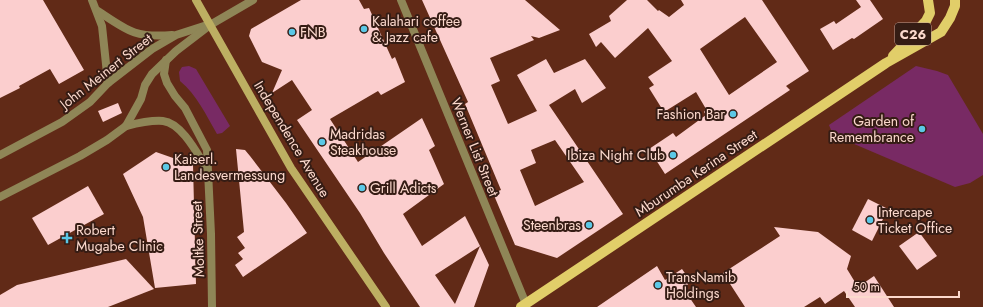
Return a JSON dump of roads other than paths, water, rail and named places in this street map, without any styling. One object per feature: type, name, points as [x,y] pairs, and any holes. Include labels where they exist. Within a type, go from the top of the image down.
[{"type":"main road","name":"Independence Avenue","points":[[196,0],[291,168],[386,307]]},
{"type":"main road","name":"C26","points":[[886,63],[926,21],[930,13],[928,0]]},
{"type":"main road","points":[[886,63],[941,32],[950,18],[955,3]]},
{"type":"main road","name":"Mburumba Kerina Street","points":[[523,305],[886,63]]},
{"type":"street","points":[[92,0],[98,11],[103,37],[108,83]]},
{"type":"street","name":"John Meinert Street","points":[[0,197],[80,156],[107,140],[126,126],[141,99],[152,74],[166,60],[210,25],[253,0]]},
{"type":"street","name":"Werner List Street","points":[[401,0],[523,305]]},
{"type":"street","points":[[98,11],[130,32],[142,36],[154,37],[176,35]]},
{"type":"street","name":"John Meinert Street","points":[[0,155],[62,122],[90,102],[108,83],[152,49],[176,35],[210,25]]},
{"type":"street","name":"Moltke Street","points":[[166,60],[164,74],[167,83],[185,108],[206,150],[212,234],[212,307]]},
{"type":"street","name":"Moltke Street","points":[[126,126],[143,122],[164,121],[174,125],[185,135],[208,171]]},
{"type":"place","name":"Kalahari coffee & Jazz cafe","points":[[364,29]]},
{"type":"place","name":"FNB","points":[[292,32]]},
{"type":"place","name":"Fashion Bar","points":[[733,114]]},
{"type":"place","name":"Garden of Remembrance","points":[[922,129]]},
{"type":"place","name":"Madridas Steakhouse","points":[[322,142]]},
{"type":"place","name":"Ibiza Night Club","points":[[673,155]]},
{"type":"place","name":"Kaiserl. Landesvermessung","points":[[166,167]]},
{"type":"place","name":"Grill Adicts","points":[[362,188]]},
{"type":"place","name":"Intercape Ticket Office","points":[[870,220]]},
{"type":"place","name":"Steenbras","points":[[589,225]]},
{"type":"place","name":"Robert Mugabe Clinic","points":[[67,238]]},
{"type":"place","name":"TransNamib Holdings","points":[[658,285]]}]
